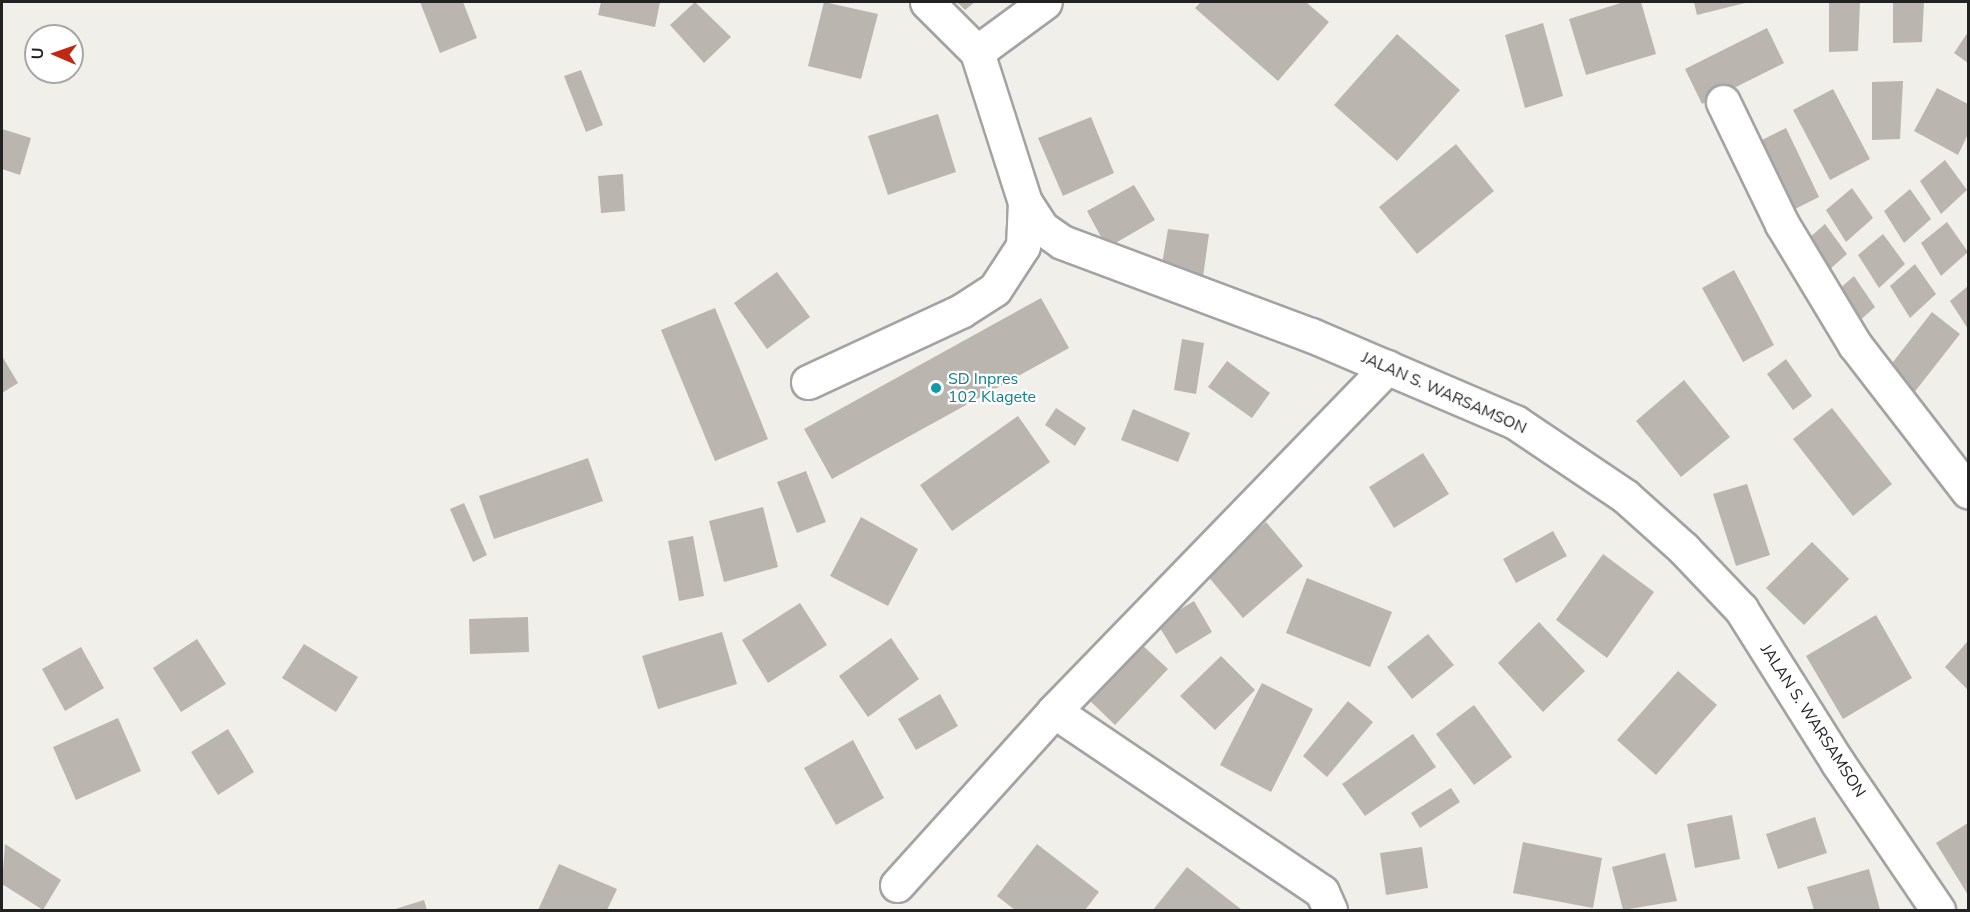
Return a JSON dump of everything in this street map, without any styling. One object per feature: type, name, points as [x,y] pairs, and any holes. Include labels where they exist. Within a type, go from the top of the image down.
[{"type":"street","name":"JALAN S. WARSAMSON","points":[[927,2],[977,52],[1025,202],[1042,228],[1062,242],[1388,367],[1515,422],[1625,496],[1684,549],[1741,609],[1838,763],[1938,910]]},
{"type":"street","points":[[977,52],[1045,2]]},
{"type":"street","points":[[1723,102],[1782,224],[1855,345],[1968,491]]},
{"type":"street","points":[[808,382],[961,311],[995,289],[1023,246],[1025,202]]},
{"type":"street","points":[[897,885],[1054,711],[1388,367]]},
{"type":"street","points":[[1054,711],[1322,892],[1330,910]]},
{"type":"building","points":[[420,2],[463,2],[477,38],[440,53]]},
{"type":"building","points":[[601,2],[660,2],[655,27],[598,15]]},
{"type":"building","points":[[695,2],[731,37],[704,63],[670,25]]},
{"type":"building","points":[[824,2],[878,14],[861,79],[808,66]]},
{"type":"building","points":[[957,2],[975,2],[965,10]]},
{"type":"building","points":[[1201,2],[1306,2],[1329,22],[1278,81],[1195,8]]},
{"type":"building","points":[[1624,2],[1641,2],[1656,54],[1586,75],[1569,19]]},
{"type":"building","points":[[1694,2],[1749,2],[1697,15]]},
{"type":"building","points":[[1829,2],[1860,2],[1858,51],[1829,52]]},
{"type":"building","points":[[1893,2],[1924,2],[1922,42],[1893,43]]},
{"type":"building","points":[[1543,23],[1563,96],[1525,108],[1505,35]]},
{"type":"building","points":[[1767,28],[1784,63],[1702,104],[1685,69]]},
{"type":"building","points":[[1968,32],[1968,63],[1954,53]]},
{"type":"building","points":[[1397,34],[1460,90],[1397,161],[1334,105]]},
{"type":"building","points":[[581,70],[603,125],[586,132],[564,76]]},
{"type":"building","points":[[1903,81],[1900,139],[1872,140],[1872,82]]},
{"type":"building","points":[[1937,88],[1968,104],[1968,134],[1958,155],[1914,131]]},
{"type":"building","points":[[1833,89],[1870,159],[1830,180],[1793,110]]},
{"type":"building","points":[[938,114],[956,172],[888,195],[868,136]]},
{"type":"building","points":[[1091,117],[1114,173],[1063,196],[1038,138]]},
{"type":"building","points":[[1786,128],[1819,197],[1785,214],[1752,145]]},
{"type":"building","points":[[2,129],[31,138],[20,175],[2,169]]},
{"type":"building","points":[[1456,144],[1494,191],[1417,254],[1379,207]]},
{"type":"building","points":[[1945,160],[1967,190],[1941,214],[1920,181]]},
{"type":"building","points":[[623,174],[625,211],[601,213],[598,176]]},
{"type":"building","points":[[1134,185],[1155,220],[1107,248],[1087,211]]},
{"type":"building","points":[[1852,188],[1873,218],[1846,242],[1826,210]]},
{"type":"building","points":[[1910,189],[1931,219],[1904,243],[1884,211]]},
{"type":"building","points":[[1947,222],[1968,252],[1941,276],[1921,243]]},
{"type":"building","points":[[1825,224],[1847,254],[1820,278],[1800,246]]},
{"type":"building","points":[[1168,229],[1209,234],[1203,277],[1161,270]]},
{"type":"building","points":[[1883,234],[1905,264],[1879,288],[1858,255]]},
{"type":"building","points":[[1915,264],[1936,294],[1910,318],[1890,286]]},
{"type":"building","points":[[1734,270],[1774,345],[1743,362],[1702,288]]},
{"type":"building","points":[[777,272],[810,317],[767,349],[734,303]]},
{"type":"building","points":[[1854,276],[1875,307],[1849,330],[1829,298]]},
{"type":"building","points":[[1968,286],[1968,329],[1950,301]]},
{"type":"building","name":"SD Inpres 102 Klagete","points":[[1041,298],[1069,348],[832,479],[804,429]]},
{"type":"building","points":[[715,308],[768,439],[715,461],[661,330]]},
{"type":"building","points":[[1932,312],[1960,334],[1913,394],[1886,371]]},
{"type":"building","points":[[1182,339],[1204,343],[1196,394],[1174,390]]},
{"type":"building","points":[[2,356],[18,383],[2,393]]},
{"type":"building","points":[[1786,359],[1812,396],[1793,410],[1767,374]]},
{"type":"building","points":[[1227,361],[1270,393],[1252,418],[1208,387]]},
{"type":"building","points":[[1684,380],[1730,437],[1681,477],[1636,421]]},
{"type":"building","points":[[1056,408],[1086,428],[1075,446],[1045,425]]},
{"type":"building","points":[[1832,408],[1892,484],[1853,516],[1793,439]]},
{"type":"building","points":[[1133,409],[1190,433],[1178,462],[1121,440]]},
{"type":"building","points":[[1018,416],[1050,462],[952,531],[920,485]]},
{"type":"building","points":[[1423,453],[1449,494],[1394,528],[1369,487]]},
{"type":"building","points":[[588,458],[603,501],[494,539],[479,496]]},
{"type":"building","points":[[806,471],[826,522],[797,533],[777,482]]},
{"type":"building","points":[[1747,484],[1770,555],[1736,566],[1713,494]]},
{"type":"building","points":[[464,503],[487,555],[473,562],[450,509]]},
{"type":"building","points":[[763,507],[778,567],[724,582],[709,521]]},
{"type":"building","points":[[861,517],[918,549],[888,606],[830,576]]},
{"type":"building","points":[[1266,522],[1303,566],[1243,618],[1206,574]]},
{"type":"building","points":[[1553,531],[1567,556],[1516,583],[1503,559]]},
{"type":"building","points":[[693,536],[704,596],[679,601],[668,541]]},
{"type":"building","points":[[1812,542],[1849,579],[1804,625],[1766,588]]},
{"type":"building","points":[[1603,554],[1654,592],[1607,658],[1556,620]]},
{"type":"building","points":[[1307,578],[1392,612],[1370,667],[1286,633]]},
{"type":"building","points":[[1194,601],[1212,632],[1176,654],[1157,623]]},
{"type":"building","points":[[800,603],[827,645],[768,683],[742,640]]},
{"type":"building","points":[[1876,615],[1912,678],[1843,719],[1806,656]]},
{"type":"building","points":[[528,617],[529,652],[470,654],[469,619]]},
{"type":"building","points":[[1539,622],[1585,671],[1543,712],[1498,663]]},
{"type":"building","points":[[722,632],[737,684],[658,709],[642,656]]},
{"type":"building","points":[[1428,634],[1454,665],[1412,699],[1387,667]]},
{"type":"building","points":[[891,638],[919,679],[868,717],[839,676]]},
{"type":"building","points":[[197,639],[226,684],[181,712],[153,668]]},
{"type":"building","points":[[1138,641],[1168,669],[1115,725],[1085,696]]},
{"type":"building","points":[[1968,641],[1968,690],[1945,667]]},
{"type":"building","points":[[304,644],[358,677],[336,712],[282,678]]},
{"type":"building","points":[[81,647],[104,688],[65,711],[42,669]]},
{"type":"building","points":[[1221,656],[1255,690],[1215,730],[1180,696]]},
{"type":"building","points":[[1678,671],[1717,705],[1656,775],[1617,740]]},
{"type":"building","points":[[1262,683],[1313,709],[1271,792],[1220,765]]},
{"type":"building","points":[[940,694],[958,726],[916,750],[898,719]]},
{"type":"building","points":[[1348,701],[1373,722],[1327,777],[1303,756]]},
{"type":"building","points":[[1474,705],[1512,757],[1474,785],[1436,734]]},
{"type":"building","points":[[118,718],[141,771],[76,800],[53,747]]},
{"type":"building","points":[[228,729],[254,772],[218,795],[191,752]]},
{"type":"building","points":[[1413,734],[1436,767],[1365,816],[1342,784]]},
{"type":"building","points":[[853,740],[884,798],[836,825],[804,768]]},
{"type":"building","points":[[1451,788],[1460,802],[1420,828],[1411,813]]},
{"type":"building","points":[[1732,815],[1740,859],[1695,868],[1687,824]]},
{"type":"building","points":[[1815,817],[1827,853],[1778,869],[1766,834]]},
{"type":"building","points":[[1968,823],[1968,895],[1936,843]]},
{"type":"building","points":[[1523,842],[1602,858],[1593,908],[1513,893]]},
{"type":"building","points":[[5,844],[61,880],[43,910],[2,884]]},
{"type":"building","points":[[1037,844],[1099,892],[1085,910],[1015,910],[997,896]]},
{"type":"building","points":[[1422,847],[1428,888],[1386,895],[1380,853]]},
{"type":"building","points":[[1665,853],[1677,901],[1623,910],[1612,867]]},
{"type":"building","points":[[559,864],[617,889],[607,910],[538,910]]},
{"type":"building","points":[[1187,867],[1242,910],[1153,910]]},
{"type":"building","points":[[1869,869],[1880,910],[1814,910],[1807,887]]},
{"type":"building","points":[[424,900],[427,910],[392,910]]},
{"type":"place","name":"SD Inpres 102 Klagete","points":[[936,388]]}]
